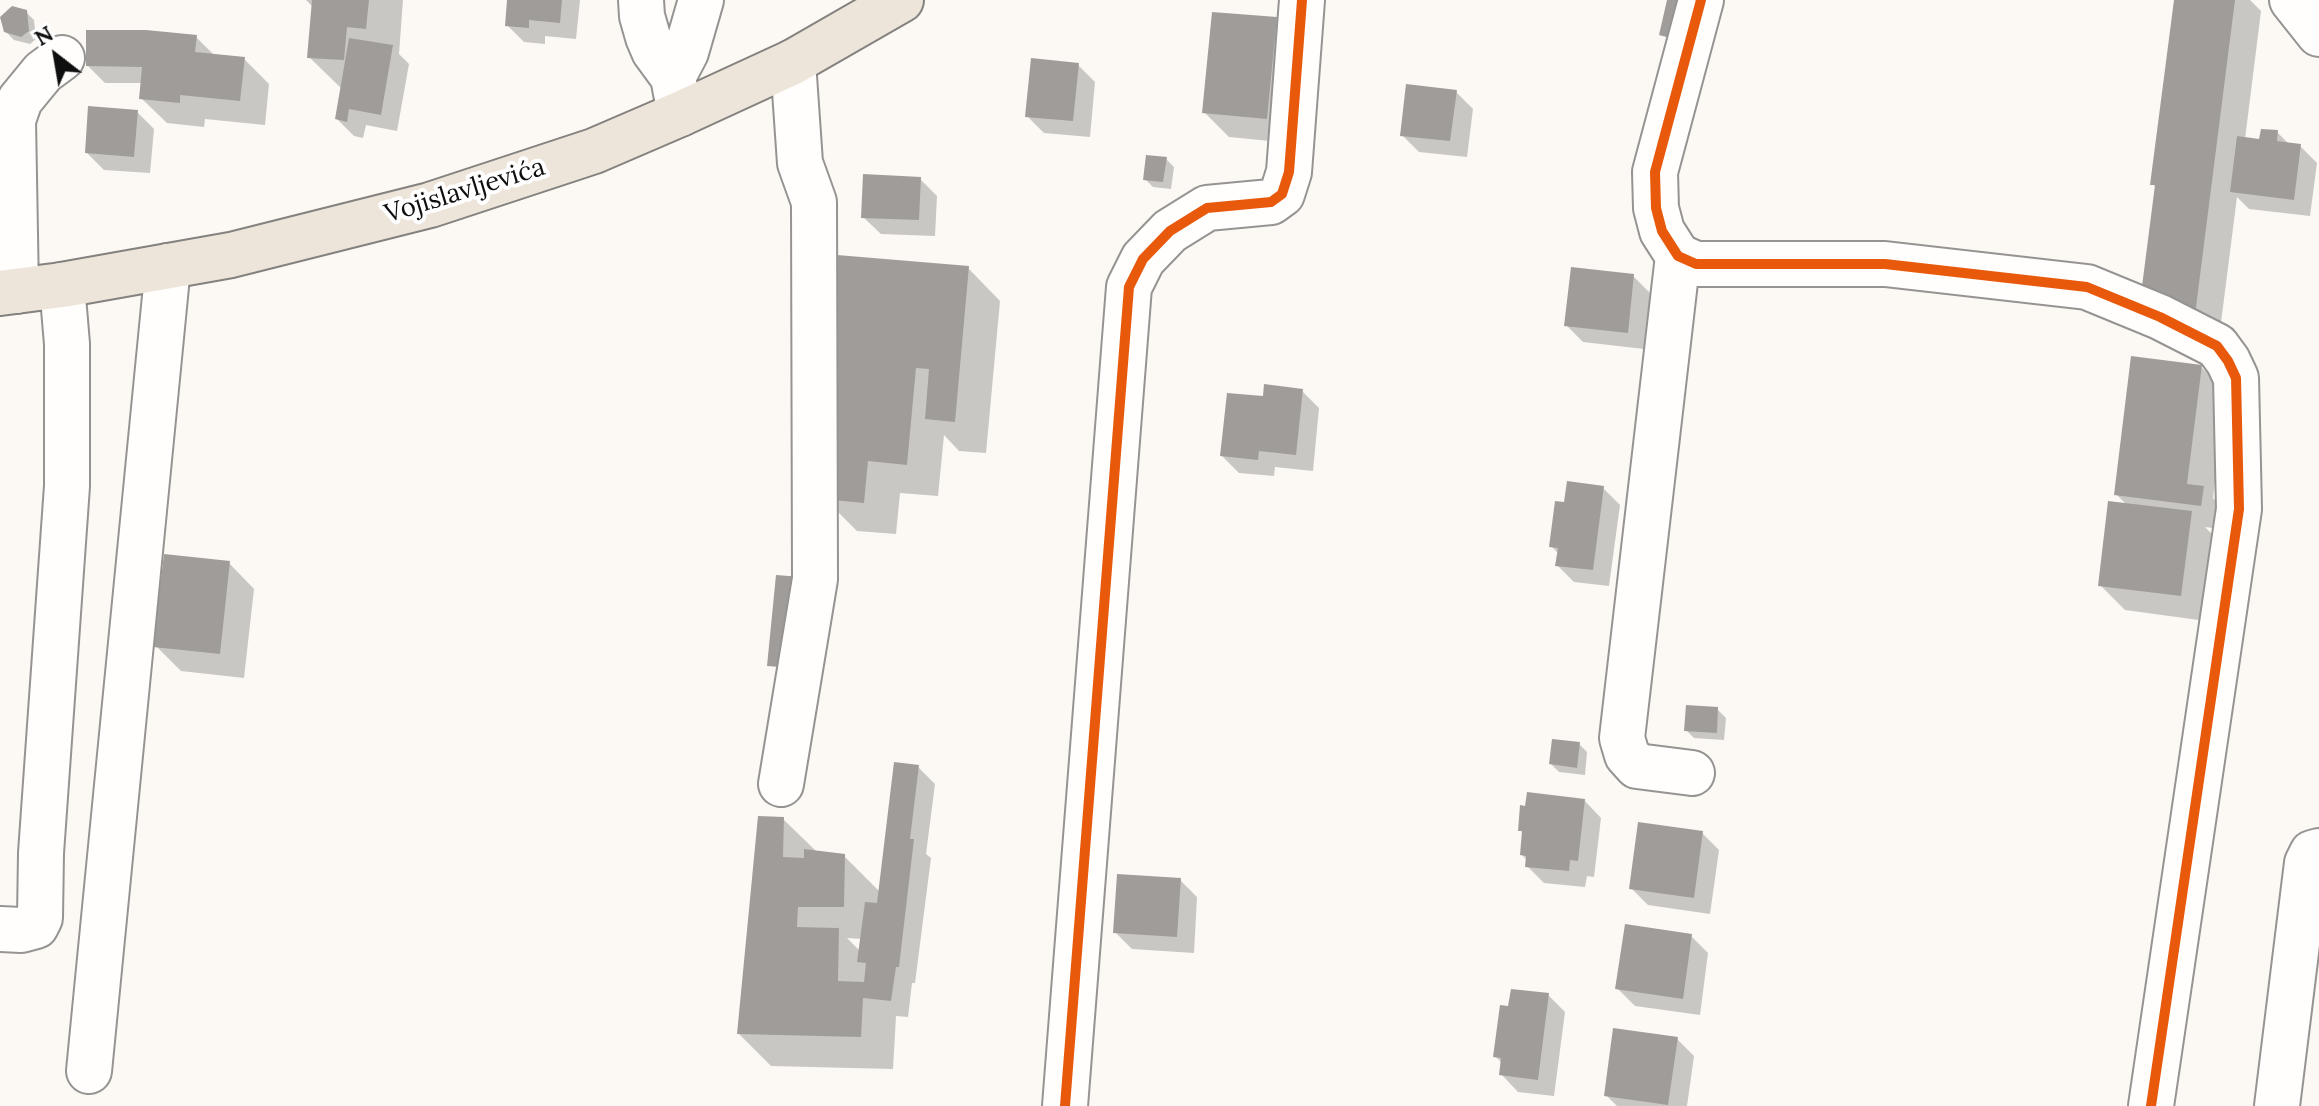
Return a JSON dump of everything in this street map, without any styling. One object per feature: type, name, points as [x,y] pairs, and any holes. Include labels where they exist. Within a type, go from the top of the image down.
[{"type":"main road","name":"Vojislavljevića","points":[[8,292],[231,255],[430,205],[594,151],[676,95],[793,62],[901,0]]},
{"type":"street","points":[[641,0],[642,16],[654,51],[676,95]]},
{"type":"street","points":[[676,95],[701,0]]},
{"type":"street","points":[[1065,1106],[1129,287],[1143,259],[1161,240],[1207,208],[1271,202],[1282,194],[1289,172],[1302,0]]},
{"type":"street","points":[[1701,0],[1655,172],[1656,208],[1662,231],[1678,256],[1696,264],[1885,264],[2087,287],[2160,317],[2217,346],[2236,378],[2239,509],[2151,1106]]},
{"type":"street","points":[[2292,0],[2319,34]]},
{"type":"street","points":[[8,292],[13,120],[20,100],[43,72],[62,58]]},
{"type":"street","points":[[781,784],[815,579],[814,202],[800,163],[793,62]]},
{"type":"street","points":[[1678,256],[1622,738],[1627,755],[1637,766],[1692,773]]},
{"type":"street","points":[[89,1071],[168,266]]},
{"type":"street","points":[[0,929],[21,930],[36,926],[40,918],[41,853],[67,486],[67,344],[62,285]]},
{"type":"street","points":[[2277,1106],[2307,863],[2312,853],[2319,851]]},
{"type":"building","points":[[312,0],[369,0],[366,29],[347,27],[344,60],[307,58]]},
{"type":"building","points":[[507,0],[562,0],[560,23],[529,20],[529,28],[505,26]]},
{"type":"building","points":[[1667,0],[1686,0],[1678,40],[1659,35]]},
{"type":"building","points":[[2174,0],[2235,0],[2194,323],[2140,302],[2155,185],[2150,185]]},
{"type":"building","points":[[12,6],[27,10],[29,31],[21,37],[4,32],[0,17]]},
{"type":"building","points":[[1212,12],[1277,17],[1267,119],[1202,113]]},
{"type":"building","points":[[86,30],[146,30],[197,35],[195,52],[245,57],[240,101],[180,95],[180,103],[139,99],[142,67],[86,66]]},
{"type":"building","points":[[349,38],[393,45],[381,115],[349,109],[347,122],[335,119]]},
{"type":"building","points":[[1031,58],[1079,63],[1073,121],[1025,117]]},
{"type":"building","points":[[1406,84],[1457,90],[1450,141],[1400,136]]},
{"type":"building","points":[[88,106],[138,110],[134,157],[85,153]]},
{"type":"building","points":[[2261,129],[2278,130],[2277,141],[2301,144],[2294,200],[2230,192],[2237,136],[2259,139]]},
{"type":"building","points":[[1146,155],[1167,157],[1163,182],[1143,180]]},
{"type":"building","points":[[863,174],[921,177],[919,220],[861,218]]},
{"type":"building","points":[[837,255],[969,266],[955,422],[925,419],[929,369],[916,368],[907,465],[868,461],[864,503],[822,499],[818,476]]},
{"type":"building","points":[[1571,267],[1634,274],[1628,333],[1564,326]]},
{"type":"building","points":[[2131,356],[2202,365],[2187,484],[2204,486],[2201,506],[2114,495]]},
{"type":"building","points":[[1264,384],[1303,389],[1296,455],[1259,451],[1258,460],[1220,456],[1227,393],[1263,396]]},
{"type":"building","points":[[1567,481],[1604,486],[1593,570],[1555,566],[1558,548],[1549,547],[1555,501],[1564,502]]},
{"type":"building","points":[[2108,501],[2192,511],[2181,596],[2098,586]]},
{"type":"building","points":[[164,554],[230,561],[220,654],[153,647]]},
{"type":"building","points":[[776,575],[802,577],[793,668],[767,666]]},
{"type":"building","points":[[1686,705],[1718,707],[1717,733],[1684,731]]},
{"type":"building","points":[[1552,739],[1580,742],[1577,768],[1549,764]]},
{"type":"building","points":[[894,762],[919,765],[899,967],[896,967],[891,1001],[863,998],[861,1037],[737,1034],[758,816],[784,817],[783,857],[804,858],[804,849],[845,854],[844,907],[798,907],[797,927],[839,928],[838,981],[864,982],[866,963],[857,962],[865,902],[877,903]]},
{"type":"building","points":[[1527,792],[1585,799],[1578,861],[1570,860],[1569,871],[1525,867],[1526,856],[1520,855],[1522,831],[1518,831],[1520,805],[1525,806]]},
{"type":"building","points":[[1638,822],[1703,831],[1694,898],[1629,889]]},
{"type":"building","points":[[1117,874],[1181,878],[1177,937],[1113,933]]},
{"type":"building","points":[[1625,924],[1692,934],[1683,999],[1615,989]]},
{"type":"building","points":[[1511,989],[1549,993],[1538,1080],[1499,1075],[1501,1058],[1493,1057],[1500,1005],[1508,1006]]},
{"type":"building","points":[[1613,1028],[1678,1037],[1668,1105],[1604,1096]]},
{"type":"cycle path","points":[[1065,1106],[1129,287],[1143,259],[1170,231],[1207,208],[1271,202],[1282,194],[1289,172],[1302,0]]},
{"type":"cycle path","points":[[1701,0],[1655,172],[1656,208],[1662,231],[1678,256],[1696,264],[1885,264],[2087,287],[2160,317],[2217,346],[2236,378],[2239,509],[2151,1106]]}]
